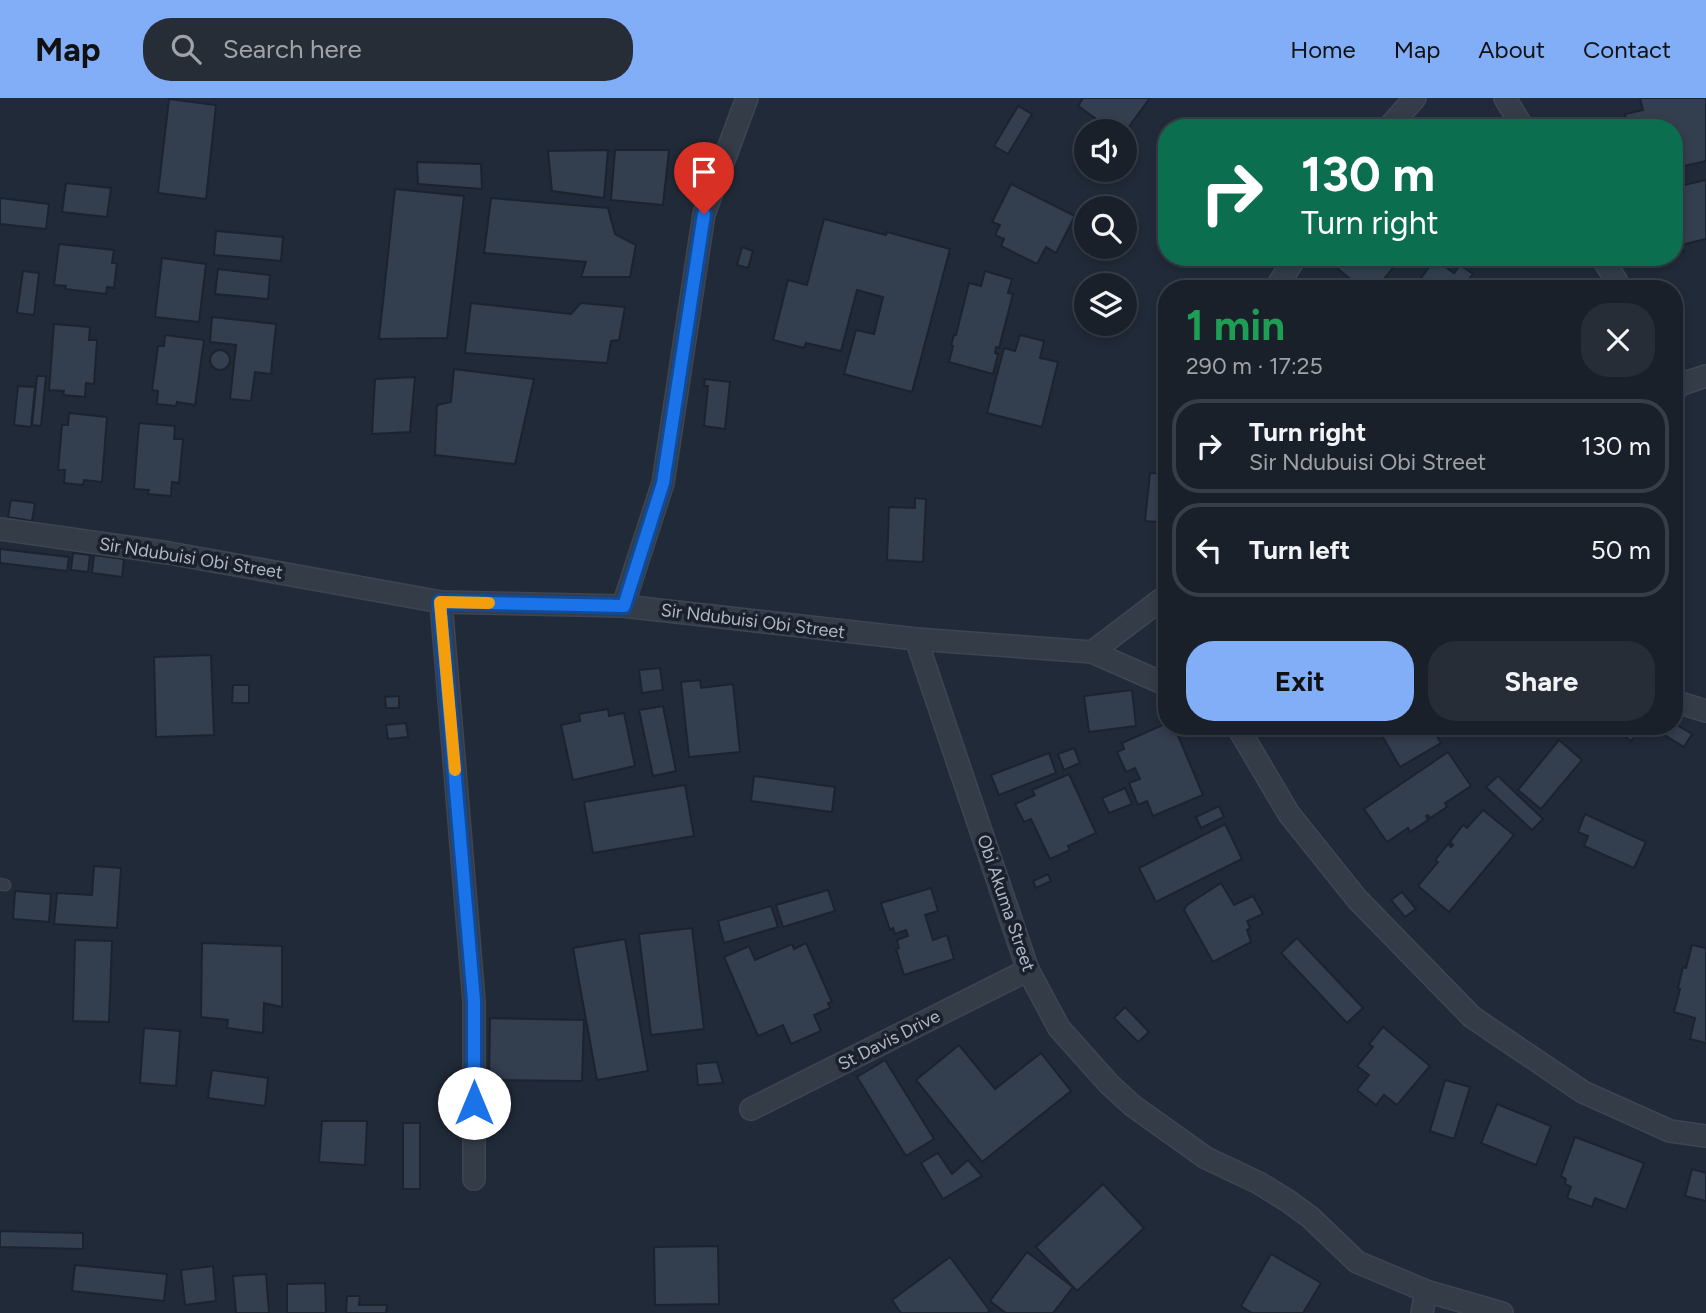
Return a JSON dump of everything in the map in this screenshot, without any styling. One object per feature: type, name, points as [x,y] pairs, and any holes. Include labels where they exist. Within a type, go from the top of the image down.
[{"type":"street","points":[[624,606],[663,483],[704,214],[747,98]]},
{"type":"street","points":[[1396,119],[1415,98]]},
{"type":"street","points":[[1505,98],[1518,119]]},
{"type":"street","points":[[1683,382],[1706,376]]},
{"type":"street","name":"Sir Ndubuisi Obi Street","points":[[0,529],[169,553],[440,602],[624,606],[916,639],[1092,652],[1158,681]]},
{"type":"street","points":[[440,602],[474,1001],[474,1180]]},
{"type":"street","points":[[1092,652],[1158,602]]},
{"type":"street","name":"Obi Akuma Street","points":[[916,639],[1028,970],[1059,1028],[1133,1106],[1206,1158],[1259,1183],[1299,1209],[1357,1262],[1426,1291],[1502,1313]]},
{"type":"street","points":[[1683,703],[1706,711]]},
{"type":"street","points":[[1242,735],[1289,814],[1357,899],[1472,1017],[1583,1092],[1670,1130],[1706,1136]]},
{"type":"street","name":"St Davis Drive","points":[[751,1109],[1028,970]]},
{"type":"street","points":[[1422,1313],[1426,1291]]},
{"type":"building","points":[[1083,98],[1150,98],[1135,119],[1096,119],[1078,106]]},
{"type":"building","points":[[1640,98],[1706,98],[1706,161],[1683,166],[1683,119],[1626,119],[1625,114],[1643,110]]},
{"type":"building","points":[[169,99],[216,105],[206,199],[158,193]]},
{"type":"building","points":[[1018,106],[1032,114],[1008,154],[994,146]]},
{"type":"building","points":[[608,150],[604,198],[552,191],[548,151]]},
{"type":"building","points":[[615,150],[669,150],[663,205],[611,200]]},
{"type":"building","points":[[417,162],[481,164],[482,189],[418,184]]},
{"type":"building","points":[[1706,180],[1706,239],[1683,245],[1683,185]]},
{"type":"building","points":[[66,183],[111,188],[107,217],[62,212]]},
{"type":"building","points":[[1011,184],[1074,216],[1056,253],[1046,247],[1037,264],[1001,246],[1004,239],[995,235],[1000,225],[992,222]]},
{"type":"building","points":[[395,189],[464,196],[447,338],[379,339]]},
{"type":"building","points":[[0,198],[49,204],[46,229],[0,224]]},
{"type":"building","points":[[491,198],[608,208],[615,234],[636,245],[630,277],[581,277],[586,262],[484,253]]},
{"type":"building","points":[[824,219],[950,249],[912,392],[844,374],[856,330],[874,334],[883,297],[857,290],[841,351],[806,343],[804,348],[773,340],[788,280],[807,285]]},
{"type":"building","points":[[216,231],[283,237],[281,261],[214,255]]},
{"type":"building","points":[[59,244],[114,250],[112,263],[117,263],[114,288],[107,287],[106,294],[54,285]]},
{"type":"building","points":[[742,247],[753,251],[748,268],[737,265]]},
{"type":"building","points":[[162,258],[206,264],[199,322],[155,317]]},
{"type":"building","points":[[1395,266],[1383,280],[1351,280],[1337,268]]},
{"type":"building","points":[[1430,266],[1444,266],[1454,273],[1461,266],[1473,274],[1468,280],[1420,280]]},
{"type":"building","points":[[218,269],[270,275],[268,299],[215,294]]},
{"type":"building","points":[[23,271],[39,273],[34,315],[17,313]]},
{"type":"building","points":[[985,271],[1012,279],[1008,293],[1013,294],[999,348],[996,347],[995,353],[998,354],[993,374],[949,362],[953,346],[951,345],[969,283],[981,286]]},
{"type":"building","points":[[471,303],[571,314],[581,303],[625,307],[619,340],[611,341],[607,363],[465,353]]},
{"type":"building","points":[[212,317],[276,324],[271,374],[255,372],[251,401],[230,399],[236,345],[210,342]]},
{"type":"building","points":[[54,324],[90,327],[89,340],[97,340],[94,384],[86,383],[85,397],[63,395],[64,391],[49,390]]},
{"type":"building","points":[[165,335],[204,340],[195,405],[177,402],[176,406],[157,404],[158,391],[152,390],[158,346],[164,346]]},
{"type":"building","points":[[1020,335],[1044,341],[1040,358],[1058,362],[1042,427],[987,413],[1004,348],[1015,351]]},
{"type":"building","points":[[216,350],[224,350],[230,360],[224,370],[216,370],[210,364],[210,356]]},
{"type":"building","points":[[454,369],[534,379],[515,464],[435,455],[437,405],[451,402]]},
{"type":"building","points":[[37,376],[46,376],[41,426],[32,425]]},
{"type":"building","points":[[415,377],[410,432],[372,434],[375,379]]},
{"type":"building","points":[[705,379],[730,382],[725,429],[704,426],[708,386],[704,386]]},
{"type":"building","points":[[18,386],[35,387],[31,427],[14,425]]},
{"type":"building","points":[[69,413],[107,417],[102,482],[84,480],[83,485],[64,483],[65,470],[58,470],[62,425],[68,425]]},
{"type":"building","points":[[139,423],[175,426],[174,439],[183,439],[179,483],[172,482],[171,496],[148,494],[149,490],[134,489]]},
{"type":"building","points":[[1150,473],[1158,473],[1158,522],[1145,521]]},
{"type":"building","points":[[915,498],[926,499],[923,562],[887,560],[889,507],[915,508]]},
{"type":"building","points":[[11,500],[35,503],[32,521],[8,517]]},
{"type":"building","points":[[0,549],[69,557],[67,571],[0,563]]},
{"type":"building","points":[[73,553],[90,555],[88,572],[71,570]]},
{"type":"building","points":[[94,555],[124,559],[122,577],[92,573]]},
{"type":"building","points":[[211,655],[214,735],[156,737],[154,657]]},
{"type":"building","points":[[660,668],[663,690],[642,693],[639,670]]},
{"type":"building","points":[[700,680],[701,688],[733,684],[740,752],[689,757],[681,682]]},
{"type":"building","points":[[233,685],[249,685],[249,703],[232,703]]},
{"type":"building","points":[[1132,690],[1136,726],[1089,732],[1084,696]]},
{"type":"building","points":[[399,696],[399,708],[386,708],[385,697]]},
{"type":"building","points":[[663,706],[676,771],[653,776],[639,710]]},
{"type":"building","points":[[608,709],[609,716],[624,713],[635,766],[573,780],[561,725],[580,721],[579,714]]},
{"type":"building","points":[[406,723],[408,737],[388,739],[386,725]]},
{"type":"building","points":[[1158,727],[1158,735],[1178,735],[1203,795],[1153,816],[1147,801],[1138,805],[1129,783],[1140,779],[1135,768],[1126,772],[1117,752],[1124,749],[1122,743]]},
{"type":"building","points":[[1683,729],[1692,734],[1684,747],[1665,735],[1683,735]]},
{"type":"building","points":[[1382,735],[1436,735],[1441,743],[1400,767]]},
{"type":"building","points":[[1623,735],[1635,735],[1631,741]]},
{"type":"building","points":[[1559,740],[1582,760],[1541,809],[1518,790]]},
{"type":"building","points":[[1074,748],[1080,763],[1064,770],[1058,754]]},
{"type":"building","points":[[1448,752],[1471,786],[1445,803],[1447,807],[1430,818],[1426,816],[1428,820],[1410,832],[1408,828],[1387,842],[1364,809]]},
{"type":"building","points":[[1049,753],[1056,773],[999,795],[991,775]]},
{"type":"building","points":[[1069,774],[1096,833],[1068,846],[1070,850],[1050,859],[1031,819],[1024,822],[1015,804],[1035,795],[1032,790]]},
{"type":"building","points":[[754,776],[835,787],[832,812],[751,801]]},
{"type":"building","points":[[1498,776],[1543,819],[1532,830],[1486,787]]},
{"type":"building","points":[[685,785],[694,836],[593,853],[584,802]]},
{"type":"building","points":[[1125,788],[1132,804],[1109,813],[1102,798]]},
{"type":"building","points":[[1219,806],[1224,817],[1201,828],[1196,817]]},
{"type":"building","points":[[1483,810],[1514,835],[1449,912],[1418,886],[1438,862],[1435,860],[1448,844],[1451,847],[1453,845],[1450,842],[1463,825],[1467,828]]},
{"type":"building","points":[[1585,814],[1646,842],[1634,868],[1584,846],[1588,836],[1578,832]]},
{"type":"building","points":[[1225,824],[1242,859],[1156,902],[1139,868]]},
{"type":"building","points":[[94,866],[121,868],[117,928],[54,924],[57,893],[92,895]]},
{"type":"building","points":[[1048,874],[1051,881],[1036,888],[1033,881]]},
{"type":"building","points":[[1221,883],[1234,905],[1253,896],[1263,914],[1247,921],[1251,942],[1213,962],[1184,910],[1187,905]]},
{"type":"building","points":[[931,888],[938,911],[925,915],[933,940],[947,935],[954,959],[904,975],[896,949],[899,948],[897,940],[908,936],[906,930],[895,934],[893,928],[890,930],[881,903]]},
{"type":"building","points":[[828,890],[835,911],[783,927],[776,905]]},
{"type":"building","points":[[15,891],[51,894],[49,922],[13,919]]},
{"type":"building","points":[[1402,892],[1416,909],[1405,917],[1391,900]]},
{"type":"building","points":[[771,906],[778,927],[724,943],[718,921]]},
{"type":"building","points":[[692,928],[704,1029],[651,1035],[639,934]]},
{"type":"building","points":[[1297,938],[1363,1008],[1347,1023],[1281,953]]},
{"type":"building","points":[[625,939],[648,1071],[597,1080],[573,948]]},
{"type":"building","points":[[75,940],[112,941],[109,1022],[73,1021]]},
{"type":"building","points":[[202,943],[282,946],[282,1007],[264,1003],[263,1033],[227,1028],[228,1020],[201,1017]]},
{"type":"building","points":[[806,943],[832,1002],[828,1003],[830,1008],[814,1015],[821,1031],[791,1044],[783,1025],[758,1036],[724,957],[749,946],[755,960],[792,944],[794,949]]},
{"type":"building","points":[[1692,945],[1706,948],[1706,1043],[1690,1039],[1695,1018],[1674,1012],[1683,967],[1686,968]]},
{"type":"building","points":[[1125,1007],[1149,1032],[1138,1042],[1114,1018]]},
{"type":"building","points":[[490,1018],[584,1020],[582,1081],[489,1080]]},
{"type":"building","points":[[1383,1027],[1430,1066],[1397,1105],[1384,1095],[1376,1105],[1357,1090],[1369,1075],[1357,1066],[1373,1047],[1369,1044]]},
{"type":"building","points":[[144,1028],[180,1031],[176,1086],[140,1083]]},
{"type":"building","points":[[959,1045],[995,1089],[1041,1053],[1071,1091],[982,1162],[916,1080]]},
{"type":"building","points":[[885,1060],[934,1139],[906,1156],[857,1077]]},
{"type":"building","points":[[717,1062],[723,1083],[698,1085],[696,1064]]},
{"type":"building","points":[[212,1070],[268,1078],[265,1106],[208,1098]]},
{"type":"building","points":[[1445,1080],[1470,1087],[1454,1139],[1430,1131]]},
{"type":"building","points":[[1497,1104],[1551,1126],[1536,1165],[1481,1143]]},
{"type":"building","points":[[322,1121],[367,1121],[365,1165],[319,1162]]},
{"type":"building","points":[[403,1123],[420,1123],[420,1189],[403,1189]]},
{"type":"building","points":[[1575,1137],[1644,1163],[1626,1210],[1595,1198],[1592,1207],[1567,1198],[1571,1187],[1565,1184],[1566,1179],[1561,1176]]},
{"type":"building","points":[[938,1153],[952,1174],[968,1160],[982,1176],[943,1199],[921,1163]]},
{"type":"building","points":[[1692,1169],[1706,1173],[1706,1201],[1685,1196]]},
{"type":"building","points":[[1103,1184],[1144,1228],[1077,1291],[1036,1247]]},
{"type":"building","points":[[0,1231],[83,1233],[83,1249],[0,1247]]},
{"type":"building","points":[[718,1246],[719,1304],[655,1305],[654,1247]]},
{"type":"building","points":[[1027,1252],[1073,1287],[1053,1313],[1006,1313],[990,1301]]},
{"type":"building","points":[[1271,1254],[1321,1283],[1303,1313],[1252,1313],[1241,1306]]},
{"type":"building","points":[[950,1257],[990,1311],[901,1313],[892,1300]]},
{"type":"building","points":[[75,1265],[167,1274],[164,1301],[72,1291]]},
{"type":"building","points":[[213,1266],[216,1301],[185,1305],[181,1270]]},
{"type":"building","points":[[266,1274],[269,1313],[236,1313],[233,1276]]},
{"type":"building","points":[[325,1283],[326,1313],[287,1313],[287,1284]]},
{"type":"building","points":[[347,1296],[360,1296],[359,1305],[387,1305],[386,1313],[346,1313]]},
{"type":"slow traffic","points":[[455,770],[440,602],[489,603]]},
{"type":"route","points":[[474,1103],[474,1001],[440,602],[624,606],[663,483],[704,214]]}]
